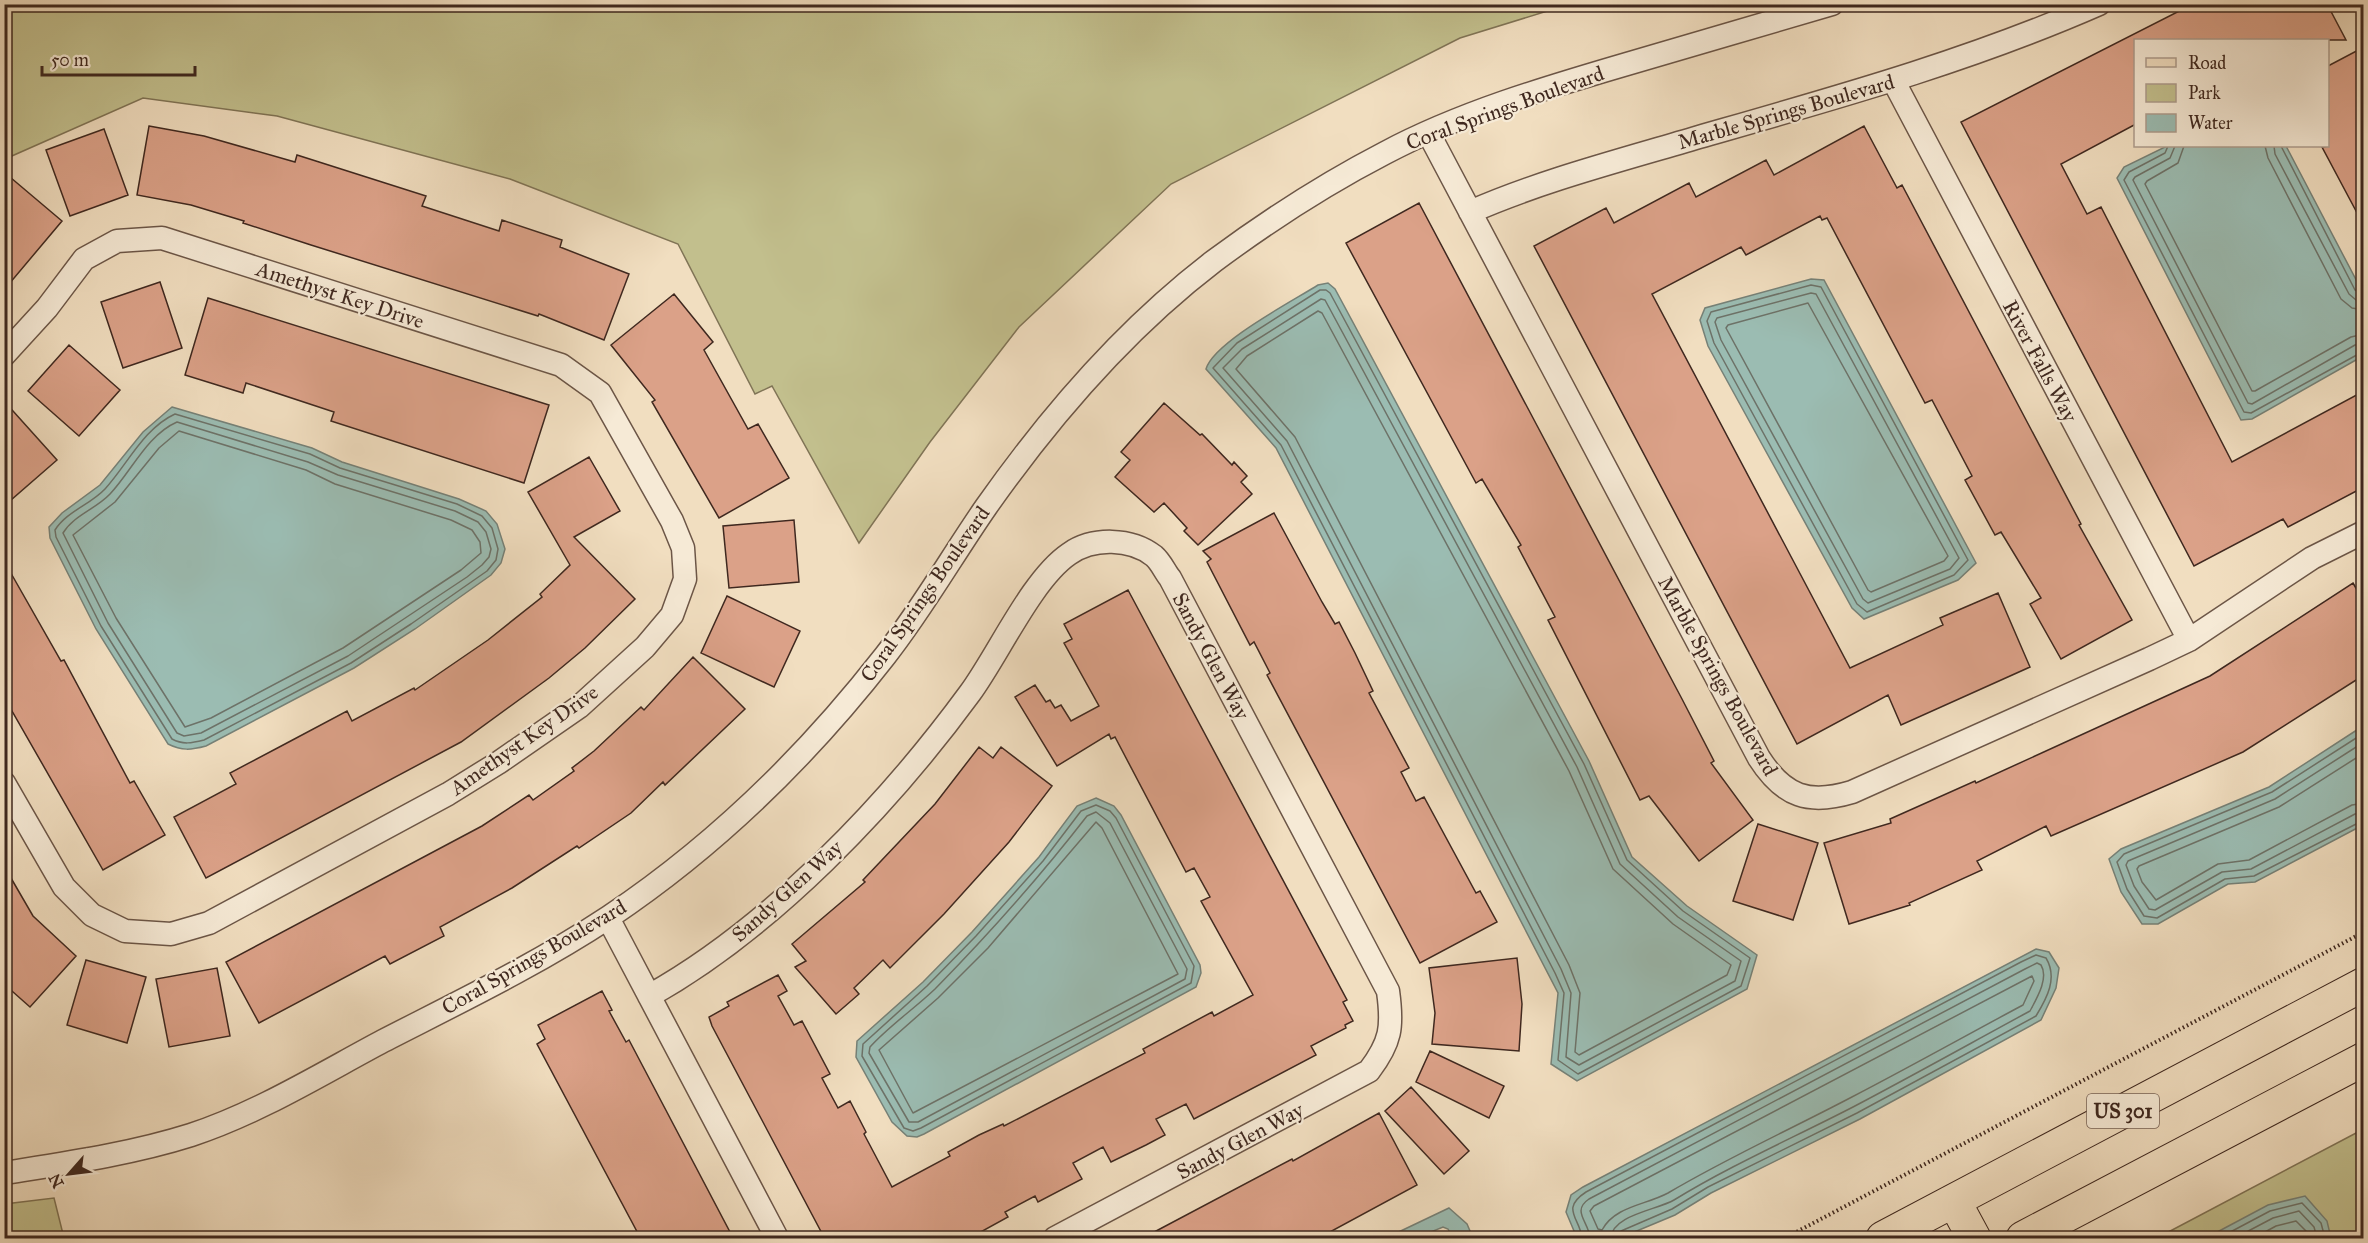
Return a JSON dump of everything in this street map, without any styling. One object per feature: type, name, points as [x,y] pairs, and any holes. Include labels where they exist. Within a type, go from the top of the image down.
[{"type":"main road","name":"US 301","points":[[1883,1239],[2364,984]]},
{"type":"main road","points":[[2023,1239],[2364,1059]]},
{"type":"main road","points":[[1954,1201],[1974,1239]]},
{"type":"street","name":"Coral Springs Boulevard","points":[[4,1173],[115,1154],[192,1134],[254,1109],[507,976],[608,918],[740,815],[815,739],[888,652],[987,506],[1051,419],[1128,337],[1211,264],[1301,201],[1388,151],[1554,86],[1832,4]]},
{"type":"street","name":"Marble Springs Boulevard","points":[[1470,212],[1507,196],[1609,163],[1982,53],[2099,4]]},
{"type":"street","name":"River Falls Way","points":[[1893,80],[2189,640]]},
{"type":"street","name":"Marble Springs Boulevard","points":[[1429,134],[1759,758],[1770,776],[1782,788],[1810,798],[1831,798],[1852,792],[2189,640],[2312,558],[2364,531]]},
{"type":"street","name":"Amethyst Key Drive","points":[[4,355],[47,308],[84,259],[117,241],[162,238],[561,365],[600,393],[672,521],[683,548],[685,579],[672,615],[645,647],[579,708],[448,794],[209,922],[171,934],[125,931],[92,915],[64,887],[4,783]]},
{"type":"street","name":"Sandy Glen Way","points":[[649,996],[726,946],[816,868],[885,797],[970,693],[1048,573],[1070,553],[1094,542],[1126,543],[1154,556],[1170,578],[1388,991],[1392,1021],[1385,1050],[1369,1071],[1055,1239]]},
{"type":"street","points":[[608,918],[777,1239]]},
{"type":"path","points":[[1785,1239],[2364,932]]},
{"type":"green space","points":[[5,4],[1567,5],[1460,38],[1171,184],[1019,327],[930,442],[859,543],[772,386],[755,394],[678,244],[510,179],[277,116],[143,98],[5,159]]},
{"type":"green space","points":[[2358,1132],[2363,1186],[2363,1238],[2157,1238]]},
{"type":"green space","points":[[54,1198],[64,1238],[5,1238],[5,1204]]},
{"type":"water","points":[[2165,147],[2287,147],[2363,293],[2363,356],[2252,419],[2241,420],[2117,178],[2124,167]]},
{"type":"water","points":[[1811,279],[1824,280],[1976,563],[1958,580],[1864,619],[1852,608],[1708,346],[1700,320],[1705,308]]},
{"type":"water","points":[[1328,283],[1335,289],[1589,761],[1632,857],[1687,906],[1757,955],[1747,989],[1577,1081],[1551,1064],[1558,993],[1276,448],[1206,369],[1212,358],[1238,335],[1318,285]]},
{"type":"water","points":[[172,407],[312,448],[342,462],[459,499],[486,511],[497,524],[505,549],[501,563],[491,575],[415,629],[354,668],[206,746],[187,749],[168,744],[96,629],[50,538],[49,527],[62,513],[100,485],[143,432]]},
{"type":"water","points":[[2363,726],[2363,825],[2255,882],[2228,884],[2158,924],[2142,924],[2121,892],[2109,859],[2121,849],[2269,787]]},
{"type":"water","points":[[1096,798],[1114,806],[1121,815],[1200,965],[1201,973],[1196,987],[924,1134],[917,1137],[907,1136],[892,1122],[856,1057],[857,1041],[923,982],[972,932],[1039,857],[1077,806]]},
{"type":"water","points":[[2036,949],[2049,952],[2059,968],[2056,988],[2041,1020],[1860,1119],[1711,1193],[1675,1215],[1620,1238],[1577,1238],[1566,1212],[1571,1195],[1583,1187]]},
{"type":"water","points":[[2305,1196],[2327,1221],[2331,1238],[2206,1238],[2268,1205]]},
{"type":"water","points":[[1449,1208],[1467,1224],[1473,1238],[1453,1238],[1448,1229],[1443,1227],[1416,1238],[1386,1238]]},
{"type":"building","points":[[2193,4],[2327,4],[2346,40],[2134,39],[2134,125],[2061,164],[2087,214],[2101,207],[2232,462],[2364,391],[2364,487],[2288,527],[2283,519],[2194,566],[1961,122]]},
{"type":"building","points":[[2364,47],[2364,226],[2322,147],[2329,147],[2329,65]]},
{"type":"building","points":[[149,126],[204,136],[295,162],[297,155],[426,196],[422,206],[499,231],[502,220],[562,240],[560,247],[629,274],[604,340],[539,314],[538,316],[311,245],[243,223],[244,221],[191,205],[137,195]]},
{"type":"building","points":[[1864,126],[1897,188],[1902,185],[2081,524],[2079,525],[2132,620],[2061,659],[2030,604],[2041,598],[2001,532],[1995,535],[1965,480],[1972,476],[1932,400],[1925,403],[1827,218],[1822,220],[1820,216],[1746,255],[1741,247],[1652,294],[1850,668],[1943,625],[1940,618],[1998,593],[2030,667],[1901,725],[1888,695],[1797,744],[1534,246],[1606,208],[1614,223],[1689,183],[1696,197],[1766,160],[1774,175]]},
{"type":"building","points":[[104,129],[128,195],[70,216],[46,150]]},
{"type":"building","points":[[4,172],[62,221],[4,290]]},
{"type":"building","points":[[1419,203],[1682,699],[1714,761],[1711,763],[1753,820],[1699,861],[1649,796],[1640,800],[1548,620],[1555,617],[1518,547],[1521,545],[1482,479],[1476,483],[1346,243]]},
{"type":"building","points":[[160,282],[182,348],[123,368],[101,302]]},
{"type":"building","points":[[674,294],[713,342],[704,350],[748,429],[758,424],[789,478],[719,518],[652,402],[655,400],[611,345]]},
{"type":"building","points":[[208,298],[549,405],[524,483],[331,421],[334,412],[246,383],[243,393],[185,375]]},
{"type":"building","points":[[69,345],[120,390],[79,436],[28,391]]},
{"type":"building","points":[[4,401],[57,460],[4,506]]},
{"type":"building","points":[[1164,403],[1200,435],[1202,434],[1232,465],[1234,462],[1247,476],[1241,482],[1252,494],[1198,545],[1184,531],[1187,528],[1164,503],[1154,512],[1115,477],[1130,460],[1121,452]]},
{"type":"building","points":[[589,457],[620,511],[574,537],[635,599],[585,648],[549,678],[461,742],[206,878],[174,817],[236,784],[230,773],[347,711],[352,721],[414,688],[415,690],[488,640],[542,597],[540,594],[570,565],[528,492]]},
{"type":"building","points":[[1274,513],[1322,602],[1335,624],[1339,622],[1355,653],[1373,691],[1369,693],[1409,768],[1401,772],[1416,801],[1424,797],[1476,893],[1480,891],[1497,922],[1420,963],[1267,675],[1270,673],[1254,642],[1250,645],[1207,562],[1211,559],[1203,551]]},
{"type":"building","points":[[794,520],[799,582],[729,588],[723,526]]},
{"type":"building","points":[[4,561],[61,661],[64,660],[130,783],[134,781],[165,835],[103,870],[4,697]]},
{"type":"building","points":[[2353,583],[2364,602],[2364,675],[2243,752],[2051,836],[2046,826],[1977,861],[1982,870],[1909,903],[1910,905],[1849,924],[1824,843],[1891,823],[1890,819],[1975,781],[1976,783],[2210,676]]},
{"type":"building","points":[[1128,590],[1347,1000],[1343,1002],[1353,1021],[1345,1025],[1346,1028],[1311,1046],[1316,1055],[1194,1119],[1186,1104],[1156,1119],[1165,1135],[1146,1145],[1111,1162],[1103,1147],[1073,1163],[1082,1179],[1038,1202],[1035,1196],[1005,1212],[1008,1217],[968,1239],[825,1239],[712,1026],[709,1017],[729,1006],[727,1002],[778,975],[787,991],[778,996],[794,1025],[802,1021],[830,1074],[822,1078],[838,1108],[850,1101],[866,1132],[864,1134],[892,1187],[950,1156],[948,1152],[979,1135],[1003,1124],[1004,1126],[1145,1053],[1143,1049],[1212,1012],[1214,1016],[1253,995],[1201,901],[1210,897],[1194,868],[1186,872],[1115,737],[1111,739],[1109,734],[1057,766],[1015,697],[1035,685],[1046,702],[1050,700],[1055,708],[1061,705],[1071,721],[1099,706],[1064,643],[1072,639],[1064,624]]},
{"type":"building","points":[[727,596],[800,631],[774,687],[701,653]]},
{"type":"building","points":[[693,657],[745,709],[665,785],[663,782],[631,813],[579,848],[577,846],[512,888],[440,927],[444,936],[390,964],[385,956],[259,1023],[226,962],[482,826],[529,795],[533,800],[574,771],[572,768],[594,751],[641,707],[644,710]]},
{"type":"building","points":[[979,747],[993,758],[1001,747],[1052,786],[1009,842],[944,914],[890,968],[883,960],[854,988],[859,994],[836,1014],[795,967],[806,961],[792,944],[865,882],[863,880],[935,804]]},
{"type":"building","points":[[1758,824],[1818,843],[1793,920],[1733,901]]},
{"type":"building","points":[[4,866],[33,916],[76,956],[30,1007],[4,984]]},
{"type":"building","points":[[1517,958],[1522,1004],[1519,1051],[1432,1044],[1435,1013],[1429,968]]},
{"type":"building","points":[[86,960],[146,977],[127,1043],[67,1025]]},
{"type":"building","points":[[217,968],[230,1036],[169,1047],[156,979]]},
{"type":"building","points":[[602,991],[612,1010],[609,1011],[626,1042],[629,1040],[731,1234],[721,1239],[641,1239],[537,1044],[545,1039],[538,1025]]},
{"type":"building","points":[[1430,1051],[1504,1086],[1489,1118],[1416,1082]]},
{"type":"building","points":[[1411,1087],[1469,1151],[1444,1174],[1385,1111]]},
{"type":"building","points":[[1379,1113],[1417,1185],[1317,1239],[1141,1239],[1292,1159],[1293,1161]]}]
